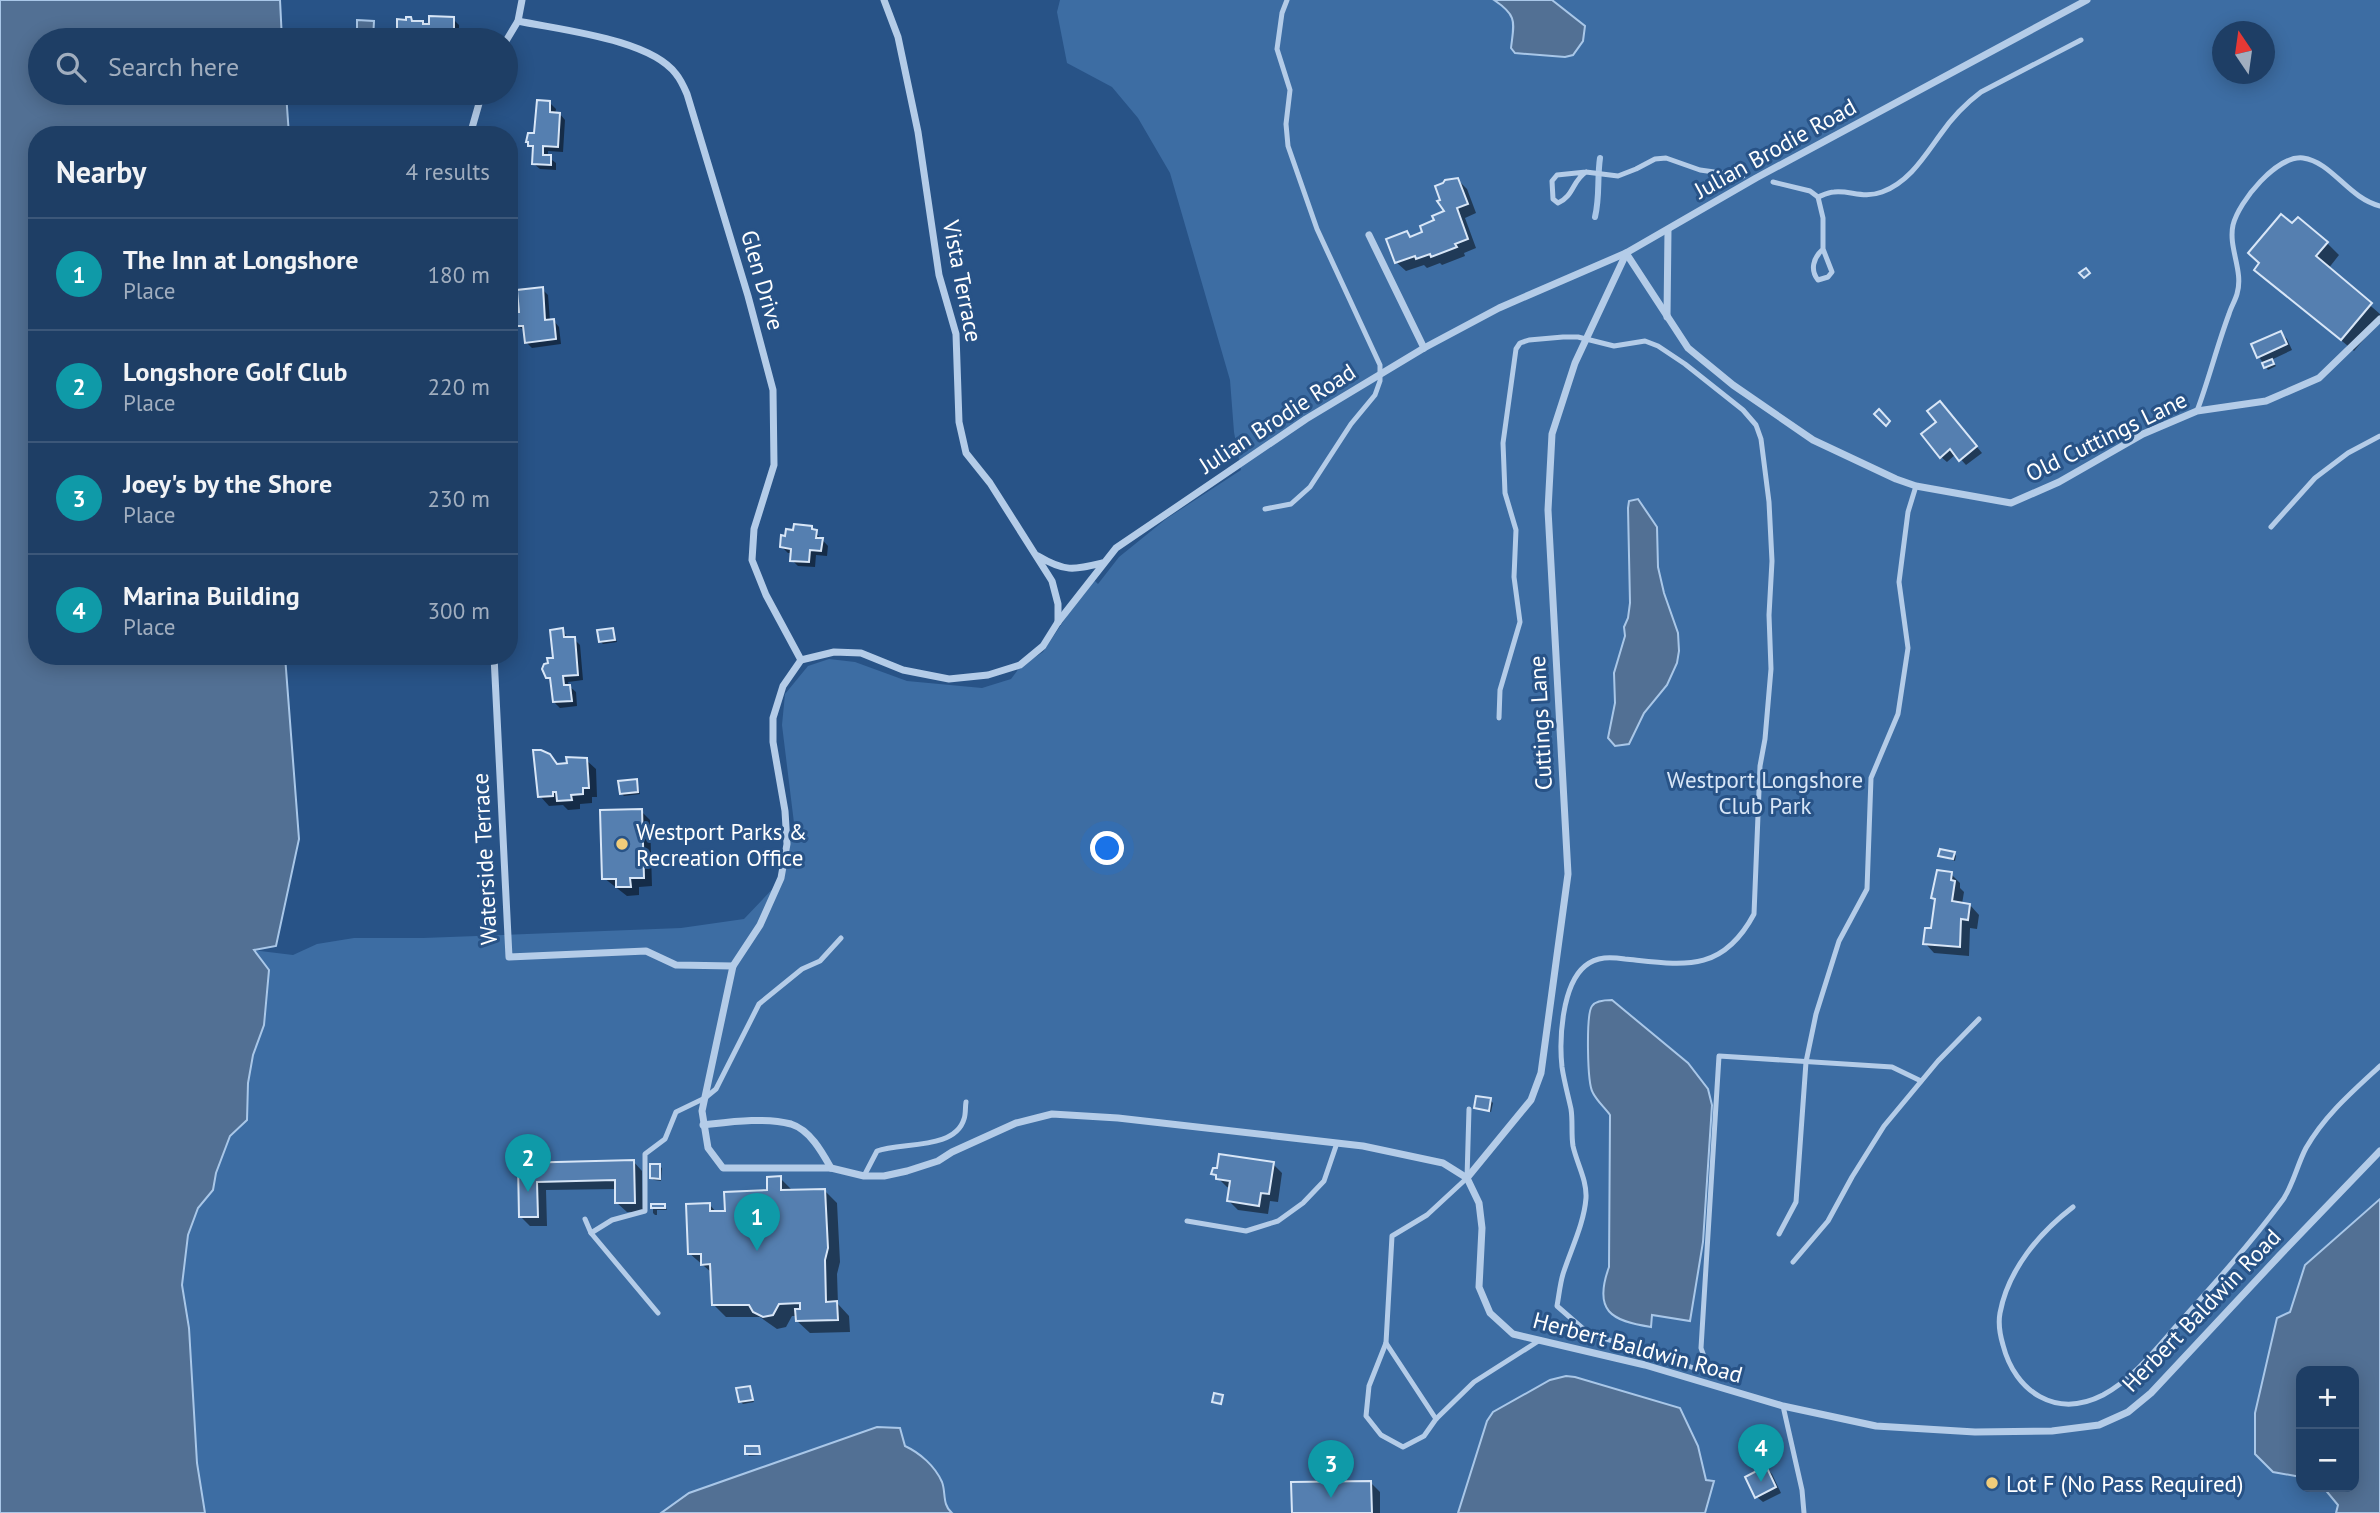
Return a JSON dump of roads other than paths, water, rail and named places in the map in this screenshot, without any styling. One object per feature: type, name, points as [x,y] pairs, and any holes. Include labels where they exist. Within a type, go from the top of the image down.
[{"type":"street","points":[[513,28],[522,0]]},
{"type":"street","name":"Vista Terrace","points":[[884,0],[898,37],[904,64],[918,132],[939,275],[956,334],[959,422],[966,453],[990,483],[1052,581],[1058,604],[1058,622]]},
{"type":"street","name":"Julian Brodie Road","points":[[801,660],[834,652],[861,653],[903,670],[948,679],[988,675],[1020,665],[1043,646],[1058,622],[1116,548],[1283,434],[1424,348],[1499,308],[1626,253],[1756,178],[2087,0]]},
{"type":"street","name":"Glen Drive","points":[[517,21],[602,38],[643,50],[659,59],[676,74],[687,93],[745,283],[773,390],[774,466],[754,529],[752,561],[766,595],[801,660]]},
{"type":"street","points":[[473,126],[479,105]]},
{"type":"street","points":[[1667,318],[1668,230]]},
{"type":"street","points":[[1368,235],[1424,348]]},
{"type":"street","name":"Old Cuttings Lane","points":[[1626,253],[1688,348],[1732,386],[1813,440],[1896,480],[2011,503],[2059,482],[2143,434],[2197,411],[2266,401],[2319,379],[2380,319]]},
{"type":"street","name":"Cuttings Lane","points":[[1467,1178],[1531,1100],[1541,1073],[1568,874],[1548,510],[1552,434],[1575,363],[1626,253]]},
{"type":"street","points":[[1034,554],[1053,565],[1074,570],[1103,562]]},
{"type":"street","points":[[801,660],[783,685],[773,718],[773,742],[785,811],[787,844],[781,878],[760,925],[733,966],[705,1098],[703,1125],[708,1149],[723,1168],[831,1168],[864,1176],[884,1176],[938,1161],[1016,1123],[1052,1114],[1118,1118],[1337,1143],[1443,1163],[1467,1178]]},
{"type":"street","name":"Waterside Terrace","points":[[494,665],[509,957],[646,951],[676,965],[733,966]]},
{"type":"street","points":[[703,1125],[733,1122],[793,1125],[808,1135],[831,1168]]},
{"type":"street","name":"Herbert Baldwin Road","points":[[1467,1178],[1479,1203],[1482,1228],[1479,1286],[1490,1314],[1513,1334],[1645,1365],[1783,1406],[1875,1426],[1975,1432],[2052,1432],[2099,1425],[2128,1412],[2151,1394],[2380,1152]]},
{"type":"lane","points":[[1265,509],[1291,504],[1310,487],[1335,446],[1375,395],[1380,381],[1380,365],[1317,229],[1288,146],[1286,124],[1290,90],[1277,49],[1282,13],[1287,0]]},
{"type":"lane","points":[[1818,197],[1836,191],[1854,195],[1870,194],[1884,191],[1904,180],[1968,102],[1981,92],[2081,40]]},
{"type":"lane","points":[[1586,172],[1577,177],[1572,194],[1566,199],[1558,203],[1553,199],[1552,181],[1557,175],[1586,172],[1608,175],[1628,173],[1655,159],[1666,158],[1700,170],[1743,176]]},
{"type":"lane","points":[[2197,411],[2228,314],[2237,295],[2239,279],[2233,224],[2264,177],[2283,162],[2292,159],[2309,160],[2321,165],[2358,196],[2380,205]]},
{"type":"lane","points":[[1773,182],[1810,191],[1818,197],[1823,218],[1823,249],[1832,272],[1828,277],[1818,280],[1813,274],[1813,266],[1823,249]]},
{"type":"lane","points":[[1499,718],[1500,690],[1520,622],[1514,577],[1516,530],[1505,493],[1503,443],[1516,349],[1520,343],[1529,340],[1571,337],[1614,346],[1645,341],[1658,346],[1743,410],[1756,425],[1761,439],[1772,539],[1769,615],[1771,669],[1760,766],[1754,914],[1729,945],[1708,961],[1691,964],[1611,957],[1594,959],[1583,967],[1574,980],[1565,1006],[1561,1035],[1562,1066],[1571,1111],[1572,1143],[1586,1187],[1581,1225],[1562,1277],[1558,1306],[1588,1333],[1703,1371],[1708,1368],[1732,1374]]},
{"type":"lane","points":[[2271,527],[2315,478],[2348,453],[2380,436]]},
{"type":"lane","points":[[1779,1234],[1796,1202],[1806,1062],[1816,1014],[1839,941],[1867,889],[1871,778],[1898,714],[1908,648],[1899,582],[1908,512],[1916,486]]},
{"type":"lane","points":[[592,1233],[612,1220],[645,1211],[645,1154],[665,1139],[676,1112],[705,1098],[716,1089],[759,1004],[802,969],[820,961],[841,938]]},
{"type":"lane","points":[[1793,1262],[1828,1221],[1884,1126],[1921,1081],[1979,1019]]},
{"type":"lane","points":[[1708,1368],[1701,1348],[1718,1056],[1892,1067],[1921,1081]]},
{"type":"lane","points":[[2073,1206],[2035,1240],[2006,1291],[1999,1315],[2004,1348],[2014,1374],[2020,1382],[2042,1397],[2066,1405],[2086,1402],[2103,1394],[2136,1371],[2257,1234],[2284,1198],[2306,1148],[2334,1108],[2380,1066]]},
{"type":"lane","points":[[864,1176],[877,1151],[947,1138],[964,1120],[966,1102]]},
{"type":"lane","points":[[1469,1109],[1467,1178],[1427,1215],[1392,1236],[1386,1343],[1369,1386],[1366,1416],[1381,1435],[1403,1447],[1424,1436],[1436,1419],[1474,1382],[1540,1340]]},
{"type":"lane","points":[[1187,1221],[1246,1231],[1278,1221],[1303,1203],[1324,1181],[1337,1143]]},
{"type":"lane","points":[[585,1219],[592,1233],[658,1313]]},
{"type":"lane","points":[[1386,1343],[1436,1419]]},
{"type":"lane","points":[[1783,1406],[1802,1490],[1804,1513]]},
{"type":"waterway","points":[[1595,217],[1600,158]]},
{"type":"place","name":"Westport Parks & Recreation Office","points":[[622,844]]},
{"type":"place","name":"Longshore Golf Club","points":[[528,1192]]},
{"type":"place","name":"The Inn at Longshore","points":[[757,1251]]},
{"type":"place","name":"Marina Building","points":[[1761,1482]]},
{"type":"place","name":"Lot F (No Pass Required)","points":[[1992,1483]]},
{"type":"place","name":"Joey's by the Shore","points":[[1331,1498]]},
{"type":"park label","name":"Westport Longshore Club Park","points":[[1765,792]]}]
